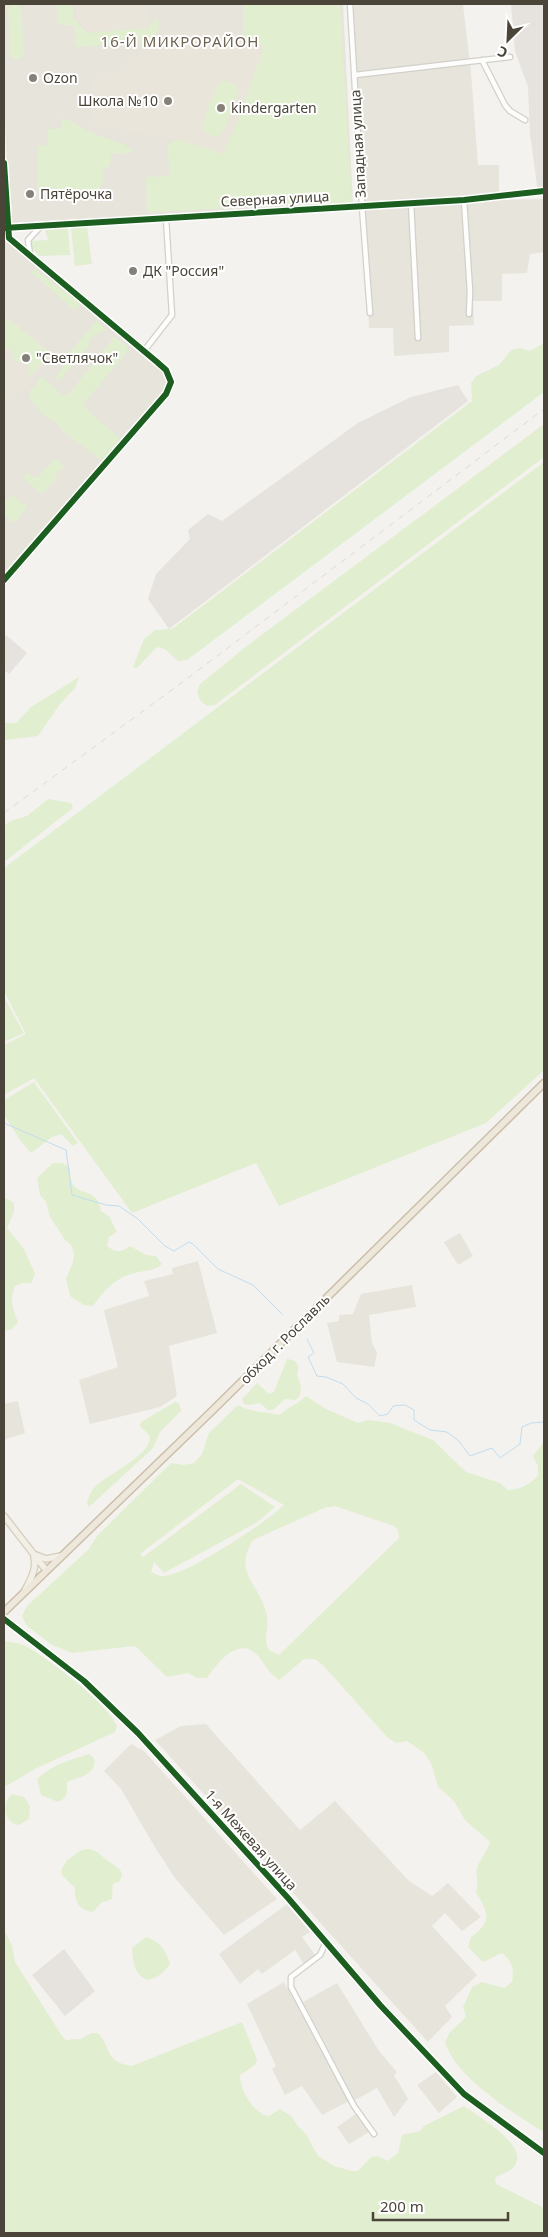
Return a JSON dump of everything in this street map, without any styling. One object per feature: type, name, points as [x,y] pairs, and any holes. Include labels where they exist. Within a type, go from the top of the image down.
[{"type":"highway","name":"обход г. Рославль","points":[[4,1612],[214,1409],[544,1084]]},
{"type":"main road","points":[[4,1516],[46,1570]]},
{"type":"main road","points":[[32,1553],[46,1559],[61,1556]]},
{"type":"main road","points":[[24,1592],[35,1566],[32,1553]]},
{"type":"street","name":"Западная улица","points":[[350,4],[370,313]]},
{"type":"street","points":[[355,75],[510,57]]},
{"type":"street","points":[[482,60],[505,105],[510,111],[525,120]]},
{"type":"street","points":[[4,163],[5,228],[9,238],[157,362],[170,377],[170,385],[166,394],[4,580]]},
{"type":"street","name":"Северная улица","points":[[5,228],[464,200],[544,191]]},
{"type":"street","points":[[464,200],[469,314]]},
{"type":"street","points":[[411,203],[418,338]]},
{"type":"street","points":[[144,351],[172,315],[166,218]]},
{"type":"street","points":[[31,256],[28,240],[42,226]]},
{"type":"street","name":"1-я Межевая улица","points":[[4,1620],[84,1681],[138,1733],[326,1942],[380,2005],[464,2094],[544,2153]]},
{"type":"street","points":[[326,1942],[320,1955],[291,1977],[291,1987],[354,2106],[374,2134]]},
{"type":"shaded area","name":"16-Й МИКРОРАЙОН","points":[[4,4],[343,4],[353,205],[10,223],[4,103]]},
{"type":"shaded area","points":[[76,4],[146,4],[147,28],[88,31],[77,19]]},
{"type":"shaded area","points":[[353,4],[463,4],[471,73],[478,165],[499,165],[499,200],[544,199],[544,252],[530,254],[527,273],[502,274],[502,301],[473,301],[474,325],[449,326],[449,352],[394,356],[393,328],[369,328]]},
{"type":"shaded area","points":[[511,4],[544,4],[544,192],[538,192],[530,134],[528,87],[515,51]]},
{"type":"shaded area","name":"Школа №10","points":[[167,31],[225,31],[264,46],[238,120],[223,155],[177,139],[91,125],[91,82],[124,67]]},
{"type":"shaded area","points":[[4,237],[163,371],[168,378],[168,386],[4,575]]},
{"type":"shaded area","name":"\"Светлячок\"","points":[[4,316],[8,317],[54,354],[51,358],[48,358],[20,395],[16,392],[7,399],[4,397]]},
{"type":"shaded area","points":[[458,385],[468,401],[169,629],[148,599],[156,574],[190,539],[188,530],[208,514],[222,521],[358,423],[411,397]]},
{"type":"shaded area","points":[[6,635],[27,653],[9,674],[4,670],[4,638]]},
{"type":"shaded area","points":[[460,1233],[473,1256],[458,1265],[444,1242]]},
{"type":"shaded area","points":[[198,1261],[217,1333],[169,1346],[177,1396],[160,1407],[90,1424],[79,1380],[118,1367],[104,1310],[149,1296],[144,1281],[173,1274],[172,1268]]},
{"type":"shaded area","points":[[412,1285],[416,1307],[369,1315],[372,1343],[377,1353],[374,1367],[337,1362],[327,1323],[339,1321],[339,1315],[353,1314],[361,1294]]},
{"type":"shaded area","points":[[18,1401],[25,1433],[4,1440],[4,1404]]},
{"type":"shaded area","points":[[206,1724],[300,1830],[335,1801],[408,1880],[432,1896],[448,1883],[481,1917],[462,1931],[445,1913],[432,1926],[477,1975],[445,2006],[452,2017],[428,2042],[155,1740],[181,1726]]},
{"type":"shaded area","points":[[131,1744],[144,1751],[277,1899],[224,1935],[175,1878],[121,1789],[104,1771]]},
{"type":"shaded area","points":[[287,1904],[310,1932],[302,1937],[316,1956],[304,1964],[295,1950],[262,1974],[258,1969],[240,1984],[219,1954]]},
{"type":"shaded area","points":[[64,1949],[95,1991],[65,2016],[32,1975]]},
{"type":"shaded area","points":[[284,1982],[349,2101],[322,2115],[302,2086],[285,2095],[272,2069],[276,2066],[247,2004]]},
{"type":"shaded area","points":[[337,1983],[379,2051],[397,2072],[394,2075],[408,2099],[394,2117],[377,2088],[355,2100],[303,2002]]},
{"type":"shaded area","points":[[436,2072],[457,2097],[439,2113],[417,2085]]},
{"type":"shaded area","points":[[357,2113],[369,2132],[349,2144],[337,2127]]},
{"type":"green space","points":[[57,4],[73,4],[73,18],[87,33],[148,28],[156,18],[159,27],[156,34],[140,45],[138,35],[125,35],[123,44],[76,47],[75,26],[58,24]]},
{"type":"green space","points":[[243,4],[340,4],[352,203],[147,212],[146,177],[169,176],[168,145],[177,139],[223,154],[238,120],[264,46],[243,38]]},
{"type":"green space","points":[[11,5],[17,5],[21,8],[24,53],[20,58],[10,56],[8,9]]},
{"type":"green space","name":"kindergarten","points":[[225,81],[235,85],[237,95],[225,129],[218,136],[212,135],[204,130],[204,122],[216,88]]},
{"type":"green space","points":[[62,117],[92,133],[125,145],[134,152],[111,154],[110,164],[103,170],[102,184],[96,191],[39,192],[37,190],[38,146],[47,145],[48,129],[62,128]]},
{"type":"green space","points":[[87,226],[92,264],[75,266],[71,228]]},
{"type":"green space","points":[[68,228],[70,255],[39,256],[31,247],[31,241],[48,240],[45,230]]},
{"type":"green space","points":[[35,269],[77,301],[80,308],[73,309],[31,272]]},
{"type":"green space","points":[[4,318],[11,321],[50,353],[28,379],[29,365],[21,361],[16,363],[11,350],[4,350]]},
{"type":"green space","points":[[97,320],[106,330],[90,338],[88,347],[60,380],[54,378],[67,362],[70,352]]},
{"type":"green space","points":[[114,337],[126,345],[128,351],[83,404],[90,413],[120,438],[115,447],[101,460],[64,432],[56,422],[42,414],[28,395],[41,376],[62,395],[68,395]]},
{"type":"green space","points":[[544,343],[544,392],[187,660],[178,661],[165,649],[157,647],[137,668],[133,667],[144,639],[155,630],[172,629],[472,401],[471,383],[476,376],[499,365],[511,350],[520,348],[530,351]]},
{"type":"green space","points":[[544,424],[544,457],[215,705],[207,706],[200,700],[197,692],[200,684],[243,649]]},
{"type":"green space","points":[[55,458],[65,467],[58,472],[55,480],[42,494],[23,478],[27,473],[36,478]]},
{"type":"green space","points":[[544,462],[544,1070],[486,1123],[279,1206],[256,1163],[132,1213],[34,1078],[4,1095],[4,1045],[26,1034],[4,991],[4,868]]},
{"type":"green space","points":[[13,495],[23,504],[27,504],[18,522],[11,521],[4,514],[4,501]]},
{"type":"green space","points":[[79,677],[75,688],[60,704],[38,736],[4,740],[4,723],[16,723],[31,707]]},
{"type":"green space","points":[[48,799],[71,803],[73,808],[4,862],[4,826],[10,821],[27,816]]},
{"type":"green space","points":[[4,997],[24,1033],[4,1042]]},
{"type":"green space","points":[[34,1082],[78,1143],[73,1146],[61,1134],[52,1137],[31,1153],[20,1140],[4,1117],[4,1100]]},
{"type":"green space","points":[[53,1163],[62,1163],[70,1168],[71,1181],[74,1186],[96,1198],[101,1211],[109,1216],[117,1232],[109,1237],[107,1246],[118,1251],[130,1246],[146,1255],[156,1256],[162,1264],[154,1269],[132,1273],[117,1280],[93,1306],[84,1305],[70,1296],[66,1279],[74,1254],[71,1245],[65,1240],[50,1217],[46,1202],[40,1195],[37,1178]]},
{"type":"green space","points":[[6,1198],[14,1203],[14,1212],[7,1228],[24,1249],[35,1274],[31,1283],[15,1286],[12,1300],[18,1322],[12,1329],[4,1331],[4,1199]]},
{"type":"green space","points":[[287,1359],[293,1360],[298,1366],[297,1374],[301,1390],[296,1400],[285,1399],[273,1410],[268,1410],[260,1403],[244,1404],[242,1399],[257,1383],[269,1394],[274,1392]]},
{"type":"green space","points":[[306,1396],[326,1409],[358,1423],[368,1420],[390,1423],[433,1440],[466,1472],[500,1483],[508,1490],[524,1486],[538,1476],[538,1466],[533,1456],[544,1442],[544,2132],[502,2105],[473,2081],[461,2069],[445,2042],[450,2032],[466,2017],[463,2007],[472,1987],[482,1982],[504,1988],[512,1982],[513,1969],[511,1963],[502,1953],[483,1962],[468,1947],[471,1937],[483,1926],[485,1921],[485,1911],[476,1892],[478,1884],[477,1868],[490,1842],[465,1820],[454,1801],[438,1787],[431,1763],[424,1753],[407,1741],[396,1743],[387,1737],[323,1665],[315,1659],[304,1659],[279,1680],[270,1672],[259,1657],[252,1651],[244,1648],[237,1649],[223,1658],[207,1678],[197,1678],[188,1673],[167,1677],[135,1646],[72,1653],[52,1645],[27,1626],[22,1616],[27,1606],[88,1550],[98,1535],[171,1463],[183,1465],[194,1463],[202,1454],[209,1433],[238,1405],[280,1415]],"holes":[[[238,1479],[284,1505],[244,1535],[205,1559],[172,1574],[159,1576],[151,1572],[154,1562],[164,1573],[256,1523],[275,1507],[241,1484],[143,1557],[140,1554]],[[335,1506],[394,1526],[398,1530],[399,1538],[279,1655],[269,1650],[267,1645],[268,1622],[266,1612],[246,1569],[247,1551],[253,1540],[324,1508]]]},
{"type":"green space","points":[[175,1402],[179,1403],[181,1411],[160,1432],[153,1448],[89,1507],[87,1503],[94,1488],[144,1450],[150,1436],[140,1426],[141,1422]]},
{"type":"green space","points":[[4,1641],[23,1645],[33,1650],[60,1669],[102,1706],[117,1726],[115,1732],[35,1769],[6,1786],[4,1786]]},
{"type":"green space","points":[[89,1754],[94,1758],[93,1768],[90,1772],[67,1782],[67,1792],[64,1799],[58,1802],[41,1795],[37,1779],[48,1770]]},
{"type":"green space","points":[[12,1794],[24,1797],[30,1806],[29,1819],[19,1825],[10,1821],[7,1817],[6,1802]]},
{"type":"green space","points":[[87,1849],[99,1853],[120,1869],[122,1874],[119,1882],[113,1883],[112,1899],[101,1903],[93,1912],[84,1910],[78,1904],[75,1897],[75,1888],[62,1875],[61,1870],[67,1860]]},
{"type":"green space","points":[[4,1931],[12,1945],[15,1962],[62,2036],[66,2040],[80,2039],[92,2033],[98,2033],[113,2058],[123,2064],[132,2066],[242,2022],[257,2059],[255,2065],[240,2075],[240,2081],[247,2098],[263,2115],[269,2116],[280,2109],[291,2116],[306,2134],[318,2156],[334,2166],[358,2171],[371,2157],[378,2156],[388,2161],[398,2153],[402,2135],[420,2131],[424,2126],[464,2106],[502,2133],[510,2142],[516,2152],[517,2161],[512,2169],[495,2178],[496,2184],[544,2209],[544,2233],[4,2233]]},
{"type":"green space","points":[[146,1937],[162,1947],[170,1964],[160,1975],[147,1980],[137,1971],[132,1948]]},
{"type":"waterway","points":[[4,1123],[66,1150],[72,1195],[106,1205],[119,1206],[138,1219],[165,1246],[174,1251],[189,1242],[193,1244],[218,1269],[253,1285],[283,1315]]},
{"type":"waterway","points":[[307,1339],[314,1353],[308,1357],[317,1376],[326,1377],[343,1384],[356,1398],[368,1404],[380,1416],[388,1414],[393,1406],[405,1405],[414,1410],[414,1420],[430,1430],[447,1432],[459,1441],[470,1456],[492,1448],[500,1458],[520,1444],[522,1427],[531,1423],[544,1422]]},
{"type":"railway","points":[[4,813],[180,684],[544,409]]},
{"type":"cycle path","points":[[4,163],[9,238],[166,370],[171,382],[166,394],[4,580]]},
{"type":"cycle path","points":[[4,228],[464,200],[544,191]]},
{"type":"cycle path","points":[[4,1619],[84,1681],[138,1733],[288,1898],[380,2005],[464,2094],[544,2153]]},
{"type":"place","name":"Ozon","points":[[33,78]]},
{"type":"place","name":"Школа №10","points":[[168,101]]},
{"type":"place","name":"kindergarten","points":[[221,108]]},
{"type":"place","name":"Пятёрочка","points":[[30,194]]},
{"type":"place","name":"ДК \"Россия\"","points":[[133,271]]},
{"type":"place","name":"\"Светлячок\"","points":[[26,358]]},
{"type":"district","name":"16-Й МИКРОРАЙОН","points":[[180,42]]}]
